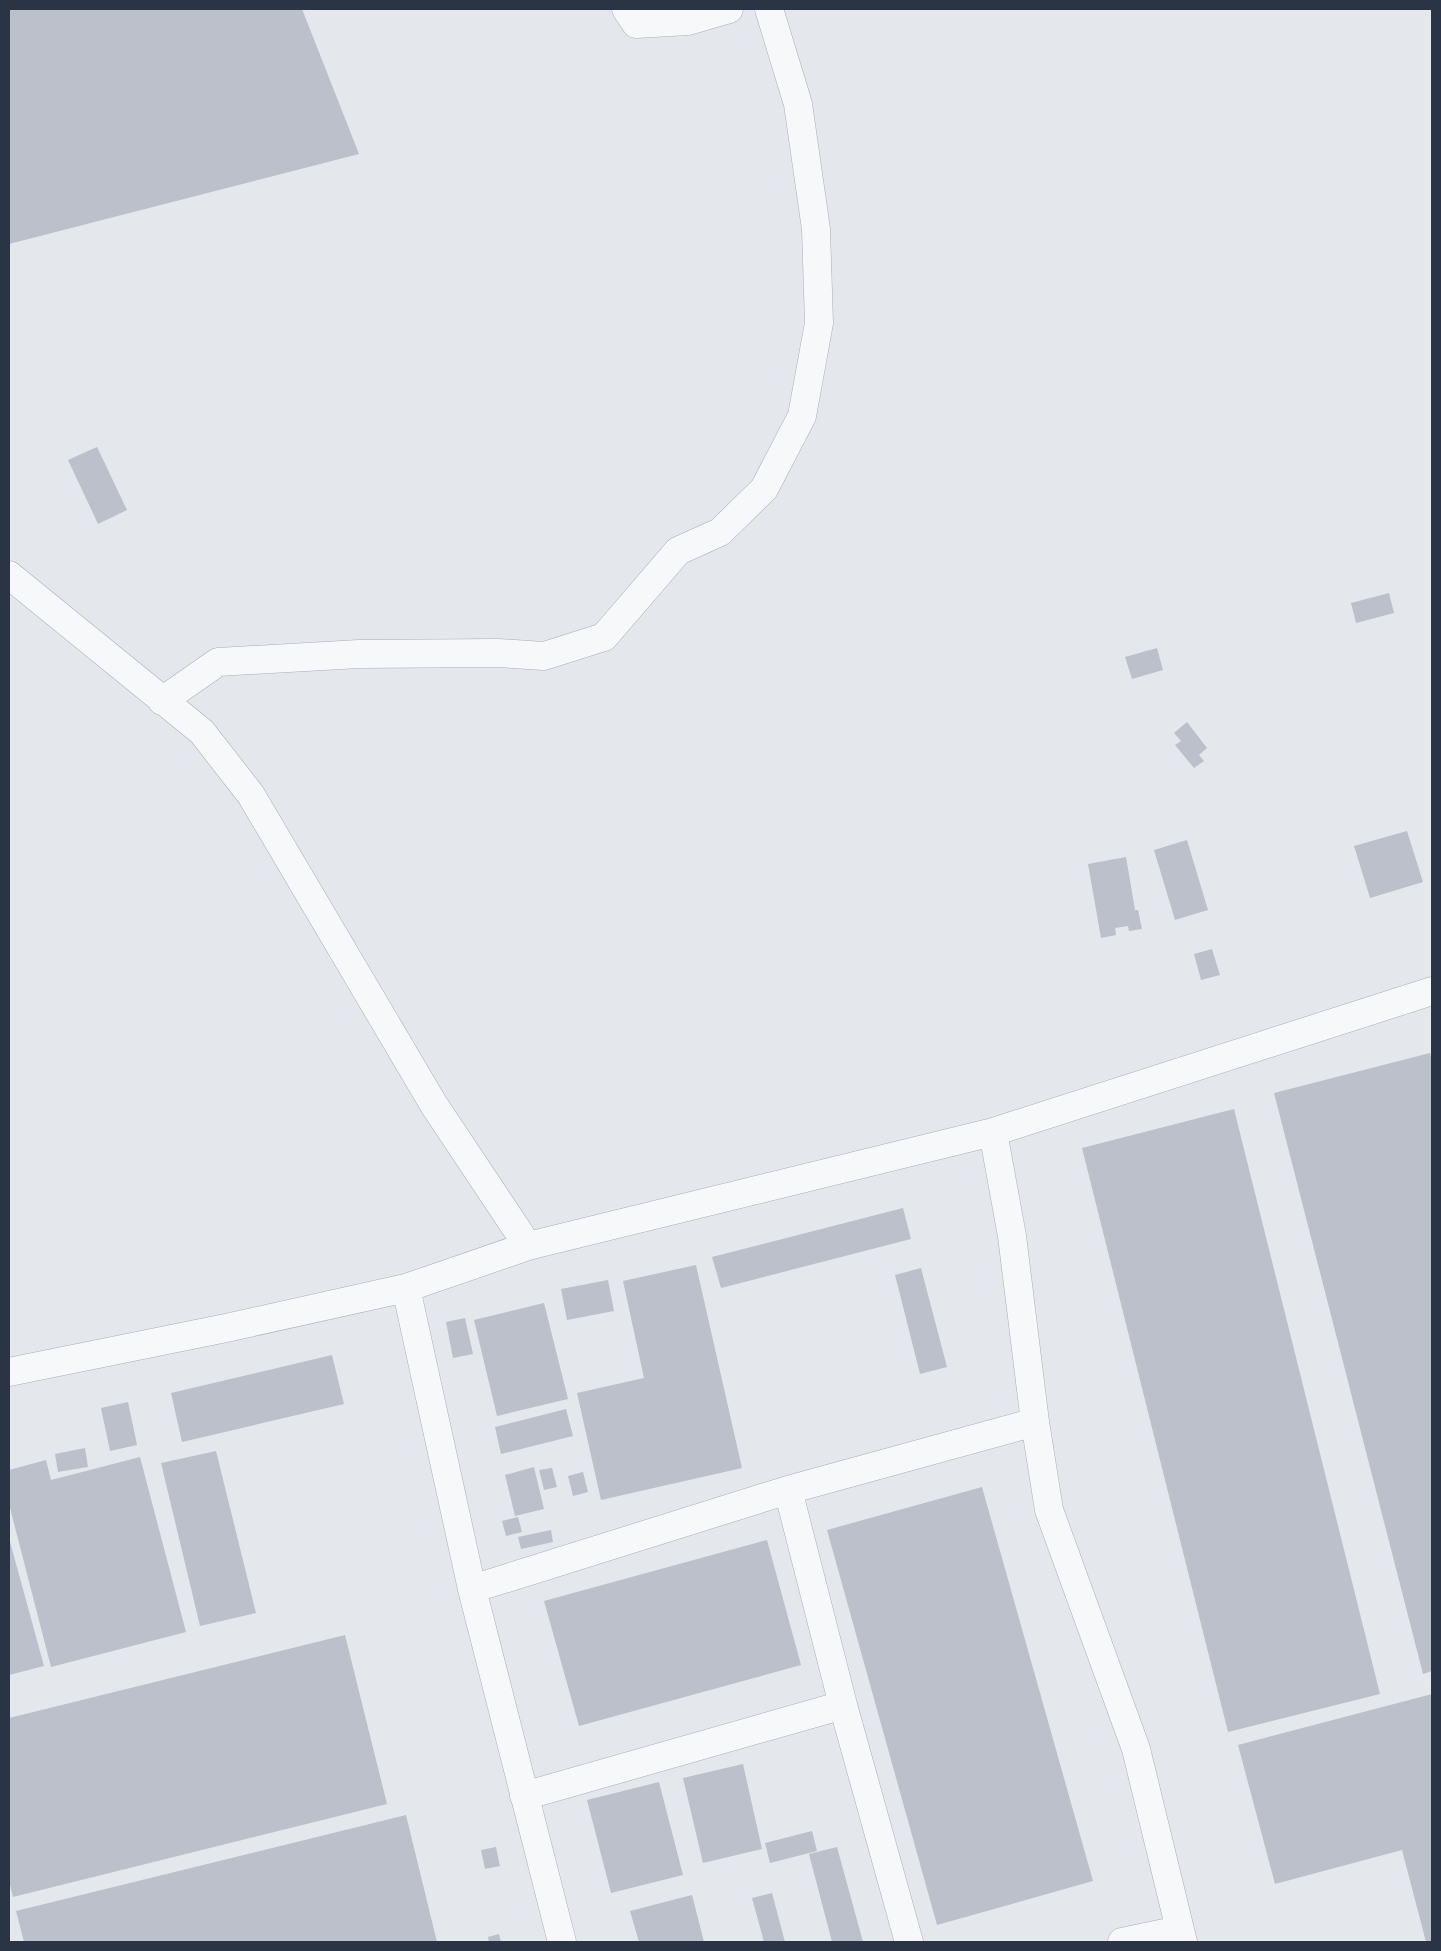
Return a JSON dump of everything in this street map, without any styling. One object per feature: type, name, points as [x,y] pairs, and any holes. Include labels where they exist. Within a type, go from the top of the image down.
[{"type":"street","points":[[626,9],[636,24],[688,21],[729,9]]},
{"type":"street","points":[[162,700],[218,662],[359,654],[498,653],[544,656],[604,637],[678,551],[720,532],[764,489],[802,416],[819,323],[816,229],[798,104],[769,9]]},
{"type":"street","points":[[9,575],[202,732],[251,796],[434,1105],[528,1246]]},
{"type":"street","points":[[9,1372],[226,1328],[406,1288],[528,1246],[993,1132],[1432,991]]},
{"type":"street","points":[[993,1132],[1012,1236],[1035,1422],[1049,1510],[1136,1749],[1181,1936],[1122,1942]]},
{"type":"street","points":[[406,1288],[472,1589],[562,1942]]},
{"type":"street","points":[[472,1589],[788,1490],[1035,1422]]},
{"type":"street","points":[[788,1490],[843,1705],[909,1942]]},
{"type":"street","points":[[524,1796],[843,1705]]},
{"type":"building","points":[[9,9],[302,9],[359,154],[9,244]]},
{"type":"building","points":[[97,447],[127,510],[98,524],[68,460]]},
{"type":"building","points":[[1389,593],[1394,613],[1356,623],[1351,603]]},
{"type":"building","points":[[1157,648],[1163,670],[1132,679],[1125,657]]},
{"type":"building","points":[[1187,722],[1207,748],[1199,755],[1204,761],[1194,768],[1175,745],[1181,741],[1174,733]]},
{"type":"building","points":[[1407,831],[1423,882],[1370,898],[1354,846]]},
{"type":"building","points":[[1187,840],[1208,910],[1175,920],[1154,850]]},
{"type":"building","points":[[1126,857],[1135,910],[1138,910],[1142,929],[1129,931],[1128,926],[1115,928],[1116,935],[1101,938],[1088,864]]},
{"type":"building","points":[[1212,949],[1220,975],[1201,980],[1194,954]]},
{"type":"building","points":[[1430,1053],[1432,1060],[1432,1671],[1423,1674],[1274,1093]]},
{"type":"building","points":[[1234,1109],[1380,1694],[1228,1732],[1082,1148]]},
{"type":"building","points":[[903,1208],[911,1239],[721,1288],[712,1257]]},
{"type":"building","points":[[696,1265],[742,1468],[601,1500],[577,1393],[644,1378],[623,1281]]},
{"type":"building","points":[[921,1268],[947,1367],[920,1374],[895,1275]]},
{"type":"building","points":[[608,1280],[614,1311],[567,1320],[561,1289]]},
{"type":"building","points":[[544,1303],[568,1399],[497,1416],[474,1320]]},
{"type":"building","points":[[465,1318],[473,1354],[453,1358],[446,1322]]},
{"type":"building","points":[[332,1355],[344,1404],[182,1442],[171,1393]]},
{"type":"building","points":[[128,1402],[137,1445],[110,1451],[101,1408]]},
{"type":"building","points":[[566,1409],[573,1436],[501,1454],[495,1427]]},
{"type":"building","points":[[85,1448],[88,1467],[58,1472],[55,1454]]},
{"type":"building","points":[[216,1451],[256,1613],[200,1626],[161,1463]]},
{"type":"building","points":[[140,1457],[186,1632],[51,1667],[9,1504],[9,1470],[46,1460],[51,1480]]},
{"type":"building","points":[[534,1467],[544,1509],[515,1516],[505,1475]]},
{"type":"building","points":[[552,1468],[557,1487],[544,1490],[539,1470]]},
{"type":"building","points":[[583,1472],[588,1492],[573,1496],[568,1476]]},
{"type":"building","points":[[982,1487],[1093,1881],[937,1925],[827,1530]]},
{"type":"building","points":[[518,1517],[522,1532],[506,1536],[502,1521]]},
{"type":"building","points":[[551,1530],[553,1542],[521,1549],[518,1537]]},
{"type":"building","points":[[9,1538],[44,1666],[9,1675]]},
{"type":"building","points":[[767,1540],[801,1665],[579,1726],[544,1601]]},
{"type":"building","points":[[345,1635],[387,1804],[13,1897],[9,1881],[9,1718]]},
{"type":"building","points":[[1432,1694],[1432,1942],[1426,1942],[1402,1850],[1275,1884],[1238,1745]]},
{"type":"building","points":[[743,1764],[762,1849],[703,1863],[683,1778]]},
{"type":"building","points":[[659,1782],[683,1875],[611,1893],[587,1800]]},
{"type":"building","points":[[406,1815],[437,1942],[24,1942],[16,1911]]},
{"type":"building","points":[[812,1831],[817,1851],[770,1863],[765,1843]]},
{"type":"building","points":[[496,1847],[500,1866],[485,1869],[481,1850]]},
{"type":"building","points":[[837,1847],[863,1942],[832,1942],[809,1854]]},
{"type":"building","points":[[772,1893],[785,1942],[764,1942],[752,1898]]},
{"type":"building","points":[[692,1895],[704,1942],[639,1942],[630,1911]]},
{"type":"building","points":[[499,1934],[501,1942],[489,1942],[488,1937]]}]
